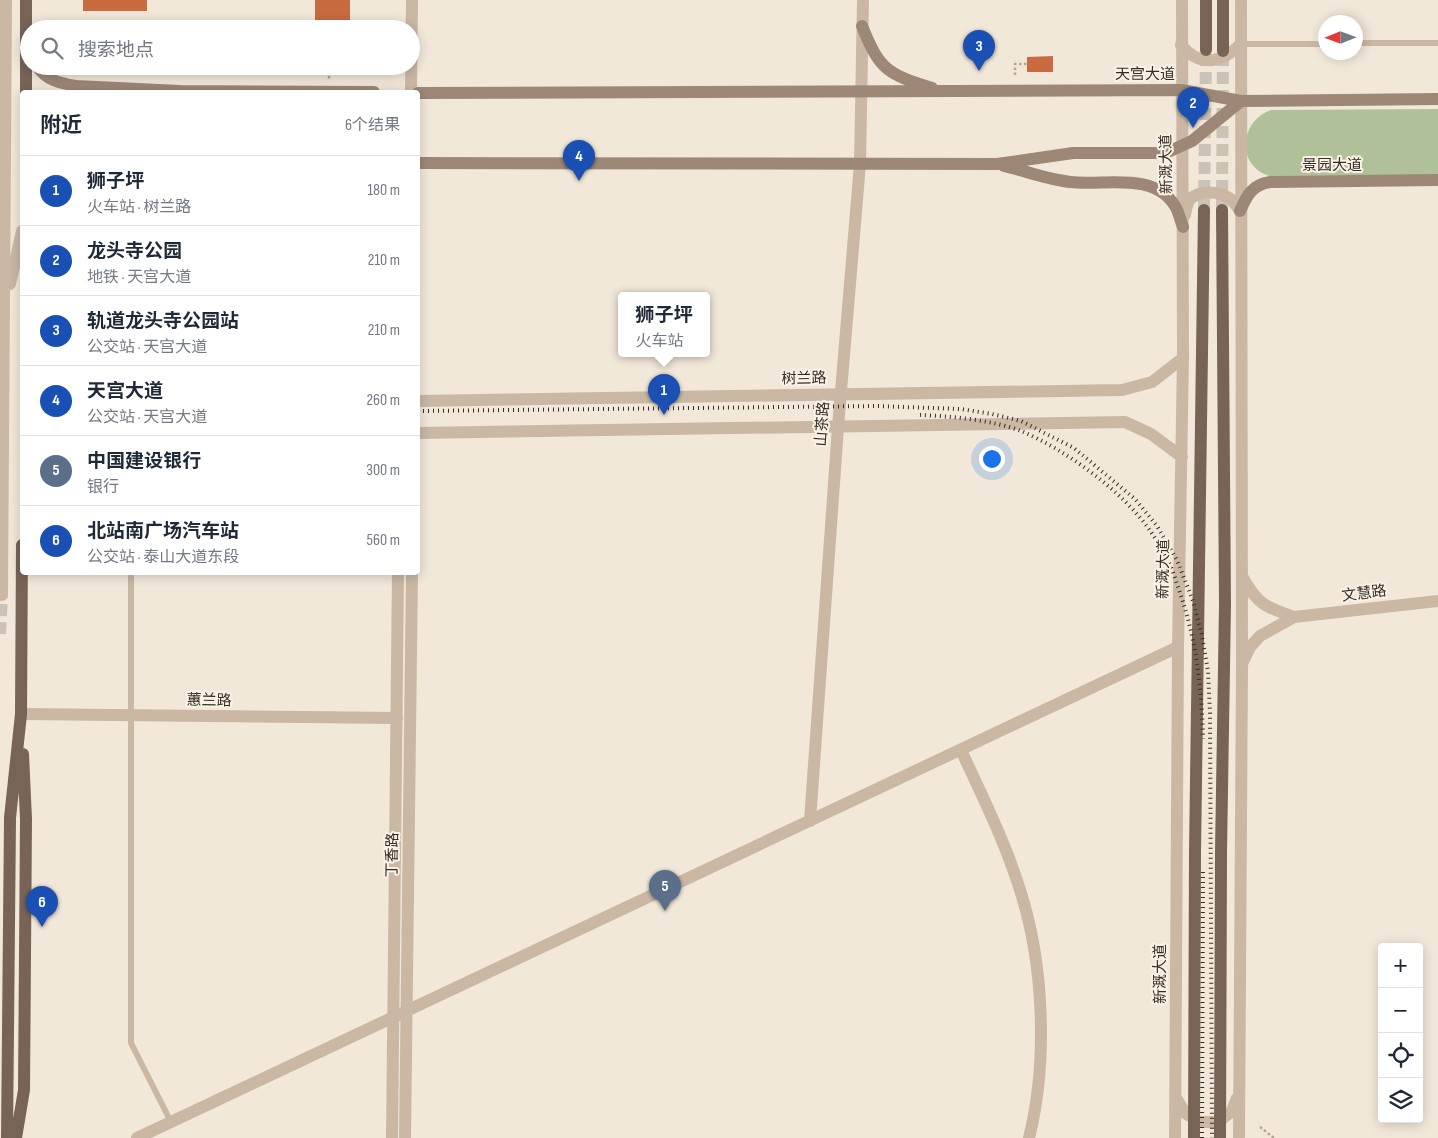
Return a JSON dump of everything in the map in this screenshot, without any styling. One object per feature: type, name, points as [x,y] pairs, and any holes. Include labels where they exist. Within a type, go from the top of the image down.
[{"type":"main road","points":[[1206,0],[1206,50]]},
{"type":"main road","points":[[1222,50],[1223,0]]},
{"type":"main road","points":[[26,1],[27,20]]},
{"type":"main road","points":[[862,26],[876,57],[889,70],[904,79],[944,92]]},
{"type":"main road","points":[[26,90],[27,75]]},
{"type":"main road","points":[[44,75],[48,79],[62,84],[147,90]]},
{"type":"main road","name":"天宫大道","points":[[420,93],[1181,90],[1241,101]]},
{"type":"main road","points":[[420,162],[997,164],[1073,154],[1158,153],[1182,147],[1200,135],[1241,101],[1438,99]]},
{"type":"main road","points":[[997,164],[1071,182],[1129,183],[1150,186],[1161,191],[1170,199],[1176,207],[1183,228]]},
{"type":"main road","name":"景园大道","points":[[1240,211],[1246,196],[1253,188],[1270,182],[1438,180]]},
{"type":"main road","points":[[1194,1138],[1195,852],[1204,210]]},
{"type":"main road","points":[[1220,1138],[1221,852],[1225,605],[1222,210]]},
{"type":"main road","points":[[16,1138],[24,1090],[26,819],[21,714],[22,575]]},
{"type":"main road","points":[[7,1138],[10,818],[21,714]]},
{"type":"street","points":[[2,596],[6,0]]},
{"type":"street","points":[[412,0],[412,20]]},
{"type":"street","name":"山茶路","points":[[810,821],[840,394],[860,164],[863,0]]},
{"type":"street","name":"新溉大道","points":[[1175,1138],[1178,647],[1183,358],[1182,0]]},
{"type":"street","points":[[1239,1138],[1242,664],[1241,0]]},
{"type":"street","points":[[1181,45],[1188,54],[1200,60],[1218,60],[1231,54],[1241,44]]},
{"type":"street","points":[[411,75],[411,90]]},
{"type":"street","points":[[1183,228],[1186,206],[1190,199],[1202,193],[1218,193],[1230,198],[1240,211]]},
{"type":"street","points":[[4,306],[20,239]]},
{"type":"street","name":"树兰路","points":[[420,400],[1122,390],[1152,382],[1183,358]]},
{"type":"street","points":[[420,432],[1125,422],[1151,434],[1182,457]]},
{"type":"street","name":"丁香路","points":[[392,1138],[398,575]]},
{"type":"street","name":"丁香路","points":[[405,1138],[412,575]]},
{"type":"street","points":[[1242,577],[1251,593],[1259,602],[1294,617]]},
{"type":"street","name":"文慧路","points":[[1294,617],[1438,601]]},
{"type":"street","points":[[1242,664],[1250,647],[1260,636],[1294,617]]},
{"type":"street","points":[[137,1138],[1178,647]]},
{"type":"street","name":"蕙兰路","points":[[21,714],[397,718]]},
{"type":"street","points":[[961,750],[1000,833],[1021,891],[1033,945],[1039,993],[1041,1044],[1034,1117],[1029,1138]]},
{"type":"street","points":[[1175,1096],[1185,1114],[1200,1122],[1218,1122],[1232,1111],[1239,1093]]},
{"type":"lane","points":[[1363,44],[1438,43]]},
{"type":"lane","points":[[1241,44],[1318,44]]},
{"type":"lane","points":[[131,575],[130,1043],[171,1122]]},
{"type":"path","points":[[1015,75],[1015,64],[1027,64]]},
{"type":"path","points":[[1260,1127],[1274,1138]]},
{"type":"green space","points":[[1438,109],[1438,175],[1269,176],[1259,171],[1251,163],[1247,154],[1247,134],[1252,124],[1260,116],[1271,110]]},
{"type":"building","points":[[83,0],[147,0],[147,11],[83,11]]},
{"type":"building","points":[[315,0],[350,0],[350,20],[315,20]]},
{"type":"building","points":[[1053,56],[1053,72],[1027,72],[1027,57]]},
{"type":"tunnel","points":[[1204,210],[1206,50]]},
{"type":"tunnel","points":[[1222,210],[1223,51]]},
{"type":"tunnel","points":[[0,634],[2,595]]},
{"type":"railway","points":[[420,411],[876,406],[961,409],[1021,421],[1074,448],[1135,499],[1157,526],[1177,560],[1193,601],[1208,671],[1210,713],[1212,1138]]},
{"type":"railway","points":[[920,415],[971,419],[1021,431],[1075,460],[1109,487],[1139,517],[1154,536],[1168,561],[1185,608],[1197,663],[1203,739]]},
{"type":"railway","points":[[1202,1138],[1203,871]]},
{"type":"place","name":"轨道龙头寺公园站","points":[[979,71]]},
{"type":"place","name":"龙头寺公园","points":[[1193,128]]},
{"type":"place","name":"天宫大道","points":[[579,181]]},
{"type":"place","name":"狮子坪","points":[[664,415]]},
{"type":"place","name":"中国建设银行","points":[[665,911]]},
{"type":"place","name":"北站南广场汽车站","points":[[42,927]]}]
